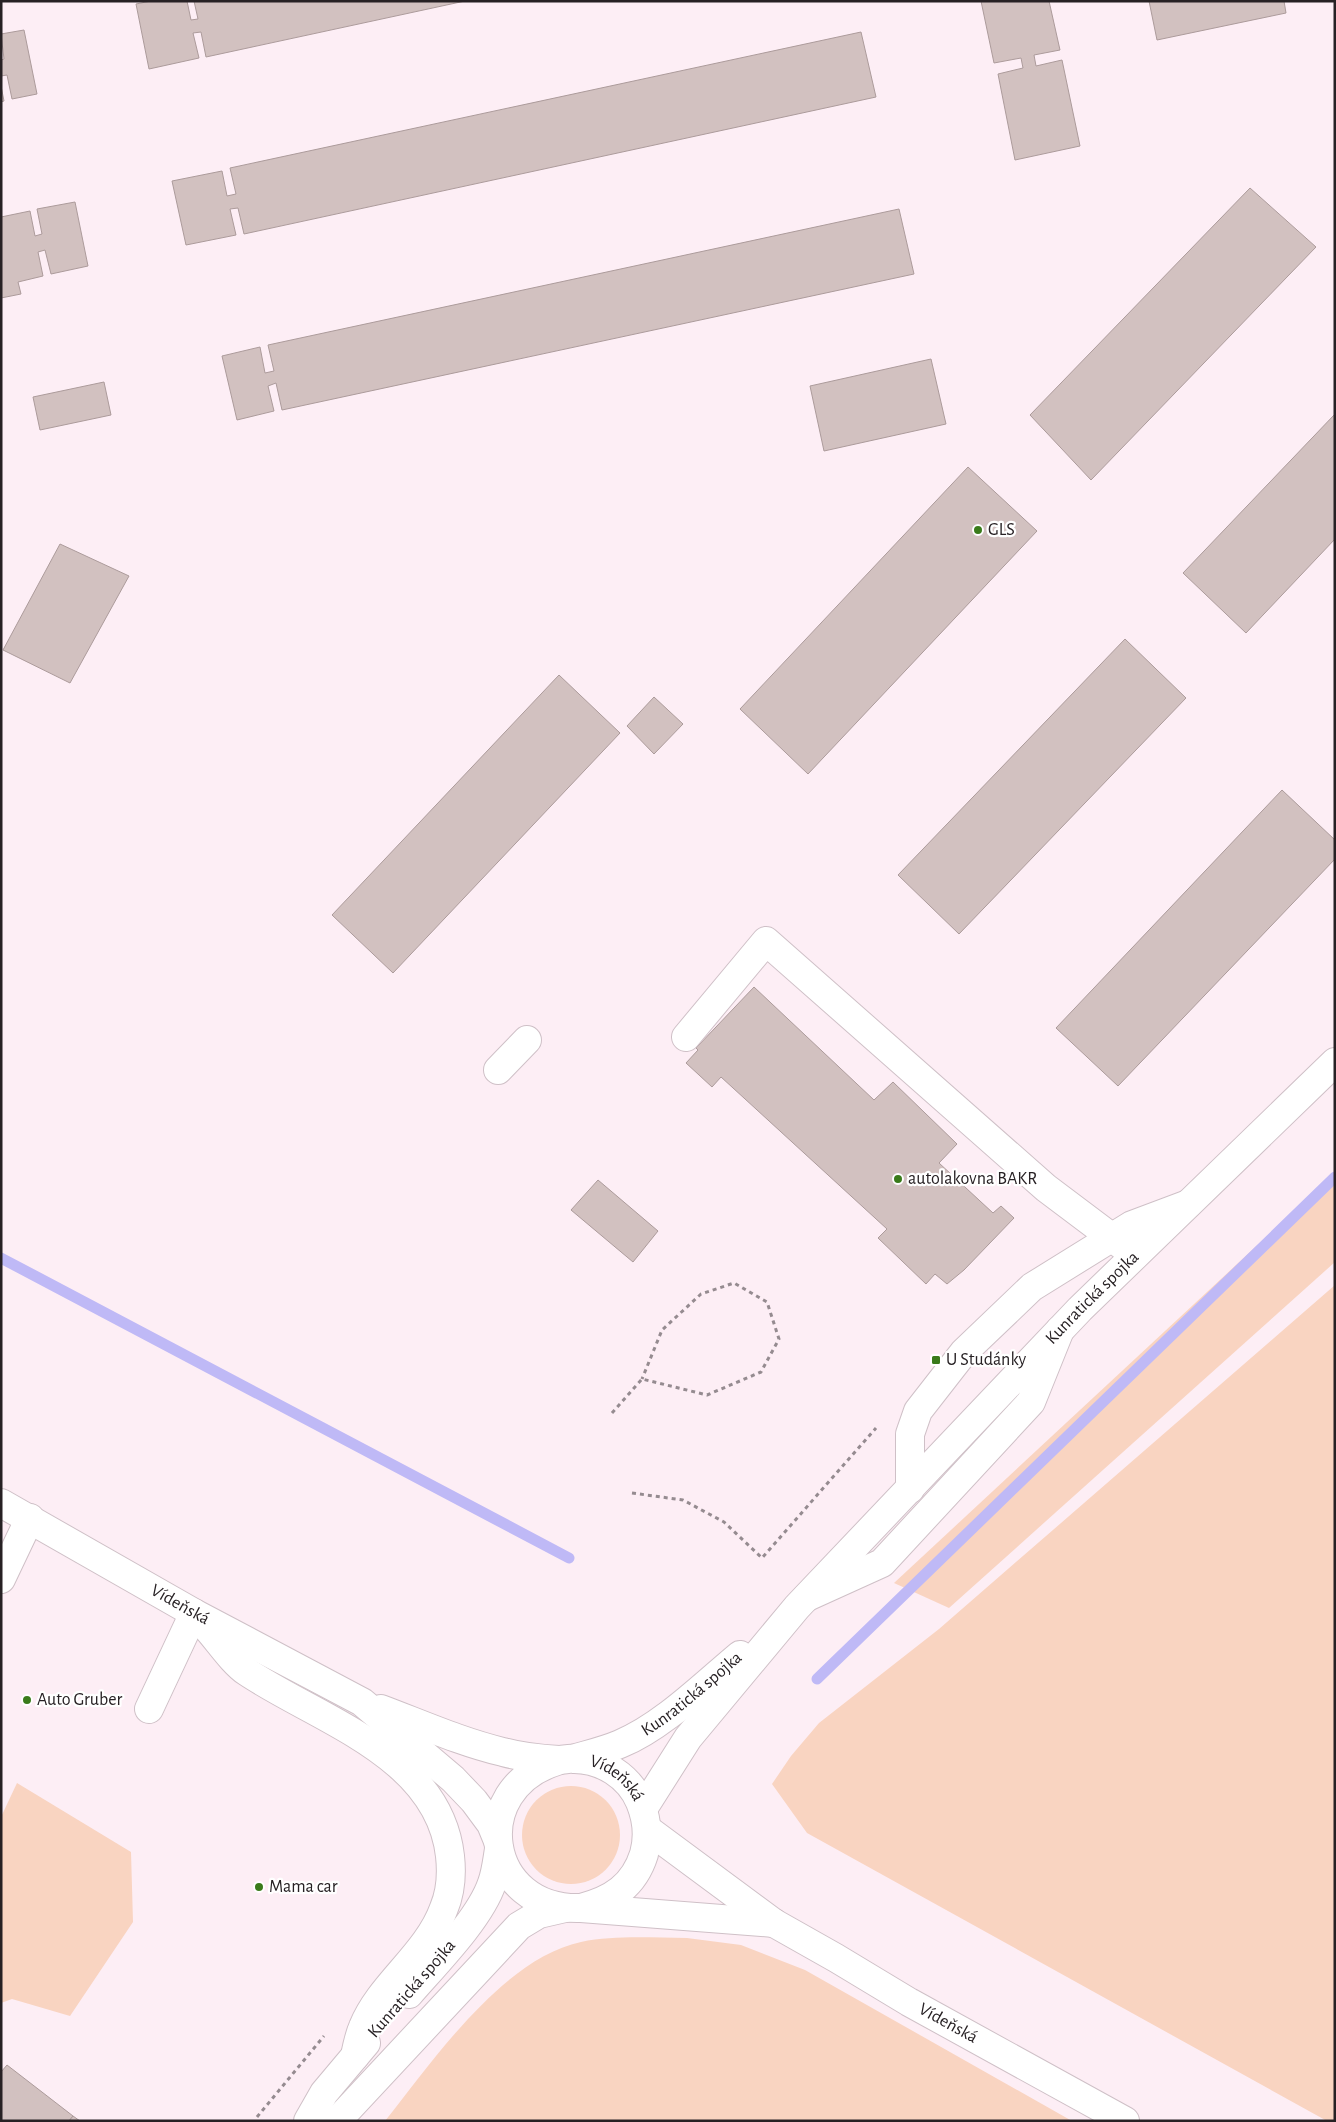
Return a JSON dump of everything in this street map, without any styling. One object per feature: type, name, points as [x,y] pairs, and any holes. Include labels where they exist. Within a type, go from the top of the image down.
[{"type":"main road","points":[[686,1037],[766,941],[1046,1188],[1135,1255]]},
{"type":"main road","points":[[498,1070],[527,1040]]},
{"type":"main road","name":"Kunratická spojka","points":[[645,1819],[688,1738],[802,1602],[1060,1330],[1335,1062]]},
{"type":"main road","points":[[910,1489],[910,1434],[918,1411],[964,1352],[1032,1287],[1132,1225],[1188,1204]]},
{"type":"main road","points":[[802,1602],[882,1563],[889,1556],[1032,1402],[1060,1330]]},
{"type":"main road","name":"Vídeňská","points":[[1,1502],[194,1613],[362,1702],[485,1748],[522,1757],[567,1759],[605,1765],[634,1789],[645,1819],[646,1844],[641,1861],[632,1878],[617,1894],[602,1902],[573,1908]]},
{"type":"main road","points":[[1,1579],[30,1518]]},
{"type":"main road","name":"Kunratická spojka","points":[[567,1759],[620,1744],[671,1713],[802,1602]]},
{"type":"main road","points":[[149,1709],[194,1613],[245,1671],[349,1730],[399,1765],[427,1798],[442,1823],[449,1843],[451,1877],[445,1907],[439,1921],[418,1954],[380,1998],[363,2026],[355,2056]]},
{"type":"main road","name":"Vídeňská","points":[[362,1702],[454,1779],[474,1800],[491,1824],[508,1871],[526,1893],[550,1905],[573,1908],[774,1923]]},
{"type":"main road","name":"Vídeňská","points":[[498,1845],[498,1822],[506,1799],[514,1787],[529,1773],[543,1765],[567,1759]]},
{"type":"main road","name":"Vídeňská","points":[[645,1819],[774,1923],[909,2002],[1125,2121]]},
{"type":"main road","name":"Kunratická spojka","points":[[308,2121],[324,2093],[468,1924],[485,1899],[492,1884],[498,1845]]},
{"type":"main road","name":"Kunratická spojka","points":[[337,2121],[520,1926],[539,1914],[573,1908]]},
{"type":"path","points":[[612,1413],[642,1380],[662,1330],[701,1294],[734,1283],[767,1302],[779,1338],[761,1372],[707,1395],[642,1380]]},
{"type":"path","points":[[632,1493],[683,1500],[724,1522],[762,1558],[878,1426]]},
{"type":"path","points":[[257,2117],[326,2034]]},
{"type":"shaded area","points":[[1335,1173],[1335,1262],[949,1608],[894,1583]]},
{"type":"shaded area","points":[[1335,1285],[1335,2121],[1327,2121],[807,1833],[772,1784],[791,1756],[819,1723],[939,1629]]},
{"type":"shaded area","points":[[17,1783],[131,1852],[133,1922],[70,2016],[12,1999],[1,2003],[1,1817]]},
{"type":"shaded area","points":[[571,1786],[590,1789],[606,1800],[617,1816],[620,1835],[617,1854],[606,1870],[590,1881],[571,1884],[552,1881],[536,1870],[525,1854],[522,1835],[525,1816],[536,1800],[552,1789]]},
{"type":"shaded area","points":[[647,1937],[687,1938],[741,1945],[805,1970],[1072,2121],[385,2121],[447,2042],[471,2015],[497,1990],[524,1969],[552,1952],[581,1942],[594,1940]]},
{"type":"building","points":[[151,1],[187,1],[191,20],[198,19],[194,1],[465,1],[206,57],[201,32],[193,33],[199,58],[149,69],[136,4]]},
{"type":"building","points":[[981,1],[1049,1],[1060,50],[1034,55],[1036,66],[1062,60],[1080,146],[1015,160],[998,74],[1023,68],[1021,58],[994,63]]},
{"type":"building","points":[[1149,1],[1284,1],[1286,13],[1157,40]]},
{"type":"building","points":[[24,30],[37,94],[12,99],[7,75],[1,76],[1,60],[4,59],[1,34]]},
{"type":"building","points":[[861,32],[876,97],[244,234],[238,208],[230,209],[236,235],[186,245],[172,181],[222,171],[227,196],[236,194],[230,168]]},
{"type":"building","points":[[1,86],[4,101],[1,102]]},
{"type":"building","points":[[1250,188],[1316,247],[1091,480],[1030,415]]},
{"type":"building","points":[[75,202],[88,266],[51,274],[45,250],[38,252],[43,276],[18,282],[21,294],[1,298],[1,217],[30,211],[35,236],[42,234],[37,209]]},
{"type":"building","points":[[899,209],[914,274],[282,410],[276,383],[268,386],[274,411],[237,420],[222,356],[260,347],[265,373],[274,371],[268,345]]},
{"type":"building","points":[[931,359],[946,424],[824,451],[810,386]]},
{"type":"building","points":[[104,382],[111,415],[40,430],[33,397]]},
{"type":"building","points":[[1335,414],[1335,539],[1246,633],[1183,573]]},
{"type":"building","name":"GLS","points":[[968,467],[1037,531],[808,774],[740,709]]},
{"type":"building","points":[[60,544],[129,576],[70,683],[3,650]]},
{"type":"building","points":[[1125,639],[1186,698],[959,934],[898,875]]},
{"type":"building","points":[[559,675],[620,733],[393,973],[332,915]]},
{"type":"building","points":[[654,697],[683,724],[654,754],[627,726]]},
{"type":"building","points":[[1282,790],[1335,840],[1335,859],[1118,1086],[1056,1028]]},
{"type":"building","points":[[754,987],[874,1100],[893,1082],[957,1144],[939,1163],[993,1213],[1001,1206],[1014,1218],[964,1270],[947,1284],[935,1274],[926,1284],[878,1238],[887,1229],[721,1077],[712,1087],[686,1063],[698,1050],[696,1048]]},
{"type":"building","points":[[598,1180],[658,1231],[633,1262],[571,1210]]},
{"type":"building","points":[[7,2065],[73,2116],[69,2121],[1,2121],[1,2072]]},
{"type":"building","points":[[73,2116],[80,2121],[69,2121]]},
{"type":"waterway","points":[[817,1679],[1335,1177]]},
{"type":"waterway","points":[[1,1258],[569,1558]]},
{"type":"place","name":"GLS","points":[[978,530]]},
{"type":"place","name":"autolakovna BAKR","points":[[898,1179]]},
{"type":"place","name":"U Studánky","points":[[936,1360]]},
{"type":"place","name":"Auto Gruber","points":[[27,1700]]},
{"type":"place","name":"Mama car","points":[[259,1887]]}]
